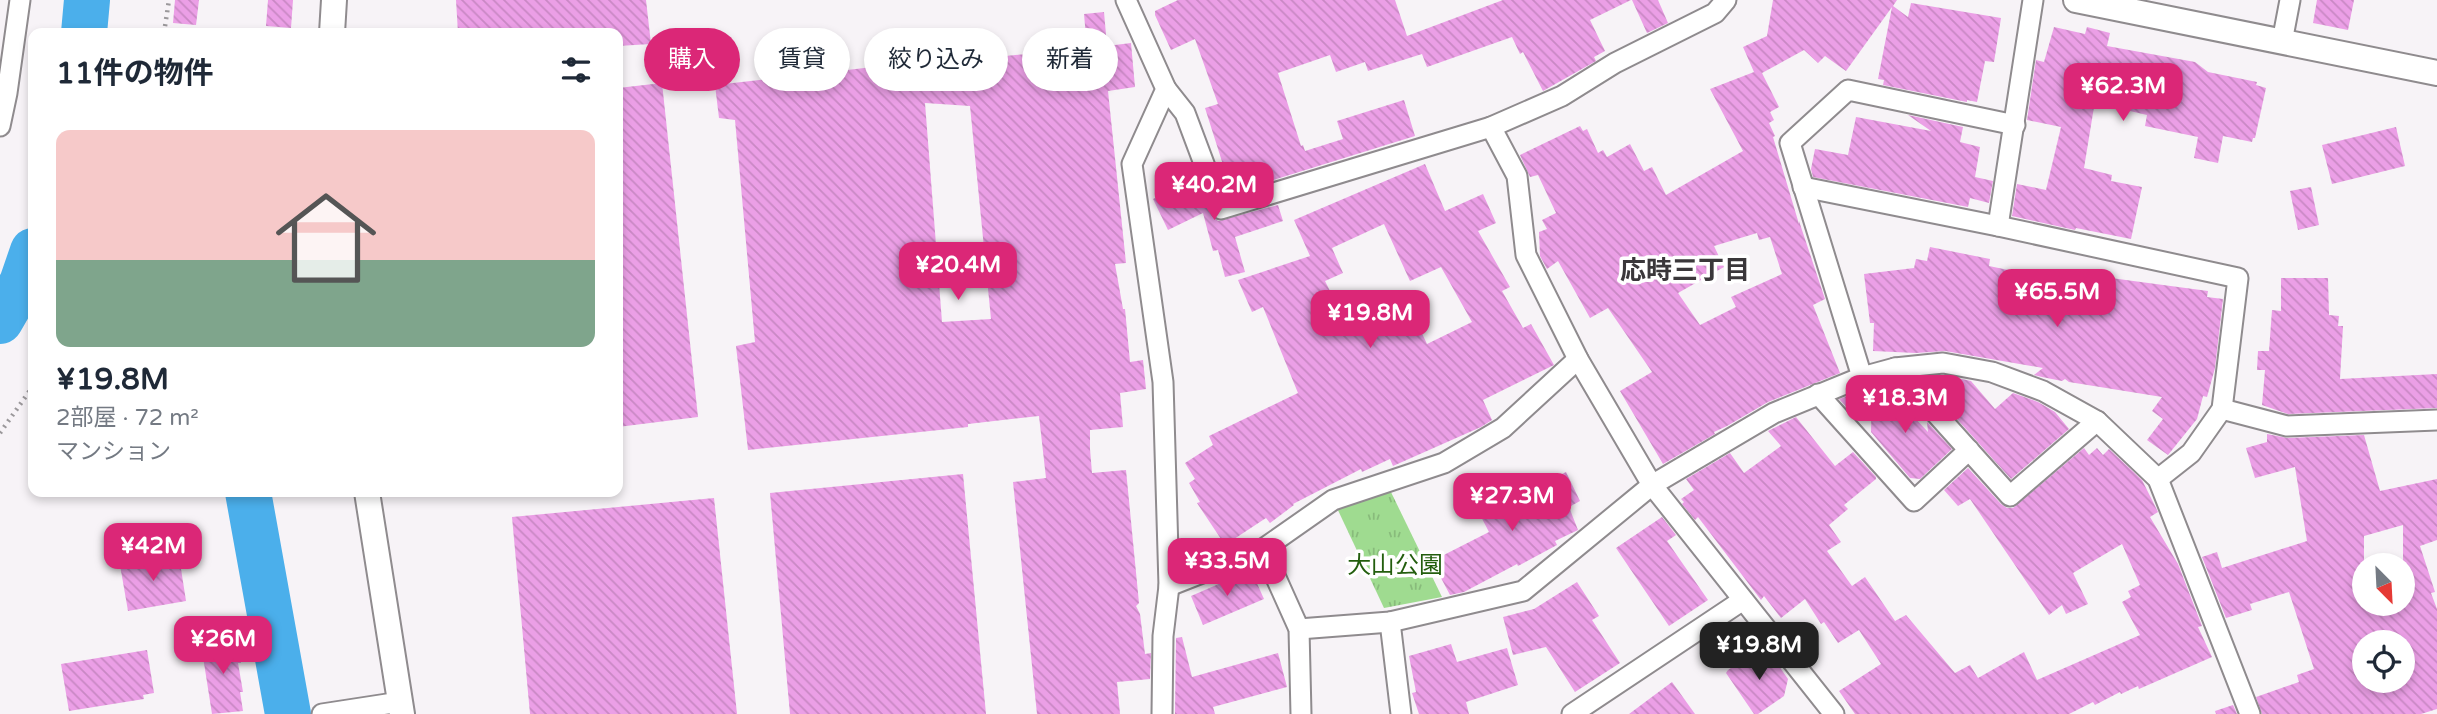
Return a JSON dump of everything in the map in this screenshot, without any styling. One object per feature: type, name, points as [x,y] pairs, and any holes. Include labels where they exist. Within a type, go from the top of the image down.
[{"type":"street","points":[[0,126],[8,93],[20,0]]},
{"type":"street","points":[[332,28],[334,0]]},
{"type":"street","points":[[1126,0],[1166,89],[1185,113],[1221,209],[1491,127],[1562,96],[1615,63],[1715,13],[1726,0]]},
{"type":"street","points":[[1998,226],[2033,0]]},
{"type":"street","points":[[2076,0],[2104,3],[2437,73]]},
{"type":"street","points":[[2282,42],[2290,0]]},
{"type":"street","points":[[1162,714],[1163,636],[1169,586],[1163,382],[1132,164],[1166,89]]},
{"type":"street","points":[[1862,377],[1790,143],[1848,90],[2015,125]]},
{"type":"street","points":[[1491,127],[1517,176],[1526,255],[1578,359],[1652,485],[1828,712]]},
{"type":"street","points":[[1803,187],[2238,278],[2222,409],[2191,453],[2158,479]]},
{"type":"street","points":[[1169,586],[1263,549],[1333,500],[1444,463],[1503,428],[1578,359]]},
{"type":"street","points":[[1299,629],[1390,622],[1523,591],[1652,485],[1774,413],[1862,377],[1895,368],[1943,363],[1992,372],[2043,391],[2096,421],[2158,479],[2250,714]]},
{"type":"street","points":[[1895,368],[2010,496],[2096,421]]},
{"type":"street","points":[[1818,394],[1914,501],[1969,450]]},
{"type":"street","points":[[2222,409],[2287,426],[2437,420]]},
{"type":"street","points":[[322,714],[401,708],[368,497]]},
{"type":"street","points":[[1263,549],[1299,629],[1301,714]]},
{"type":"street","points":[[1572,714],[1743,600]]},
{"type":"street","points":[[1390,622],[1401,714]]},
{"type":"path","points":[[165,28],[169,0]]},
{"type":"path","points":[[0,433],[28,393]]},
{"type":"green space","name":"大山公園","points":[[1389,488],[1442,597],[1384,608],[1336,506]]},
{"type":"building","points":[[175,0],[199,0],[196,25],[173,23]]},
{"type":"building","points":[[268,0],[293,0],[291,28],[266,26]]},
{"type":"building","points":[[456,0],[646,0],[649,28],[644,28],[644,44],[623,46],[623,28],[458,28]]},
{"type":"building","points":[[1178,0],[1395,0],[1407,36],[1503,0],[1631,0],[1590,20],[1605,51],[1594,57],[1596,61],[1543,91],[1512,37],[1427,67],[1422,54],[1368,71],[1365,62],[1336,72],[1330,55],[1278,73],[1301,146],[1303,145],[1305,151],[1343,139],[1337,121],[1404,100],[1415,136],[1228,194],[1220,172],[1225,171],[1205,108],[1218,104],[1195,39],[1171,50],[1155,15],[1155,11]]},
{"type":"building","points":[[1632,0],[1658,0],[1668,23],[1647,33]]},
{"type":"building","points":[[1773,0],[1897,0],[1893,6],[1908,17],[1911,3],[2001,18],[1994,62],[1985,61],[1977,102],[1883,85],[1884,80],[1878,79],[1892,7],[1846,71],[1825,56],[1818,63],[1804,50],[1762,73],[1779,107],[1770,112],[1774,120],[1769,123],[1825,299],[1813,305],[1840,373],[1768,402],[1663,464],[1620,391],[1652,372],[1608,308],[1590,318],[1558,261],[1547,269],[1540,256],[1539,232],[1547,229],[1542,220],[1556,213],[1538,175],[1530,177],[1520,155],[1580,126],[1583,131],[1587,129],[1598,153],[1603,150],[1607,157],[1630,144],[1644,171],[1652,167],[1666,195],[1743,151],[1710,89],[1754,72],[1743,47],[1767,36]],"holes":[[[1757,233],[1759,240],[1770,237],[1782,274],[1731,297],[1736,307],[1700,325],[1678,293],[1724,267],[1714,246]]]},
{"type":"building","points":[[2317,0],[2354,0],[2348,30],[2313,23]]},
{"type":"building","points":[[1104,12],[1105,28],[1085,28],[1084,14]]},
{"type":"building","points":[[2054,27],[2085,34],[2087,27],[2110,33],[2107,46],[2195,62],[2208,72],[2257,82],[2256,85],[2266,88],[2255,138],[2252,142],[2223,136],[2218,163],[2194,158],[2198,137],[2145,126],[2147,115],[2117,108],[2094,107],[2084,168],[2112,175],[2111,181],[2142,187],[2131,239],[2012,216],[2017,184],[2046,190],[2061,127],[2027,120],[2036,60],[2044,62]]},
{"type":"building","points":[[1131,43],[1135,87],[1118,90],[1118,45]]},
{"type":"building","points":[[1022,54],[1022,91],[1108,91],[1126,263],[1115,264],[1125,309],[1130,362],[1143,360],[1146,389],[1120,393],[1123,427],[1090,430],[1092,473],[1126,470],[1139,603],[1136,606],[1140,614],[1145,654],[1151,653],[1150,679],[1117,682],[1120,714],[1037,714],[1013,482],[1046,478],[1039,416],[968,424],[968,427],[748,450],[736,346],[755,342],[735,120],[719,118],[716,91],[740,91],[740,82],[754,81],[754,91],[850,91],[850,70],[864,68],[864,91],[1008,91],[1008,56]],"holes":[[[925,103],[970,106],[991,319],[942,322]]]},
{"type":"building","points":[[644,85],[644,91],[663,91],[698,417],[623,426],[623,87]]},
{"type":"building","points":[[1908,115],[1963,127],[1960,142],[1980,147],[1975,177],[1993,181],[1989,203],[1970,198],[1968,207],[1813,177],[1811,169],[1815,149],[1848,155],[1856,117],[1931,131]]},
{"type":"building","points":[[2396,127],[2405,166],[2332,184],[2322,145]]},
{"type":"building","points":[[1425,164],[1445,211],[1483,194],[1496,223],[1478,231],[1510,287],[1502,291],[1523,328],[1531,324],[1554,365],[1483,400],[1492,420],[1481,427],[1393,466],[1390,459],[1362,472],[1361,469],[1293,504],[1270,523],[1266,518],[1225,545],[1197,503],[1200,502],[1189,483],[1195,479],[1185,463],[1213,445],[1209,436],[1298,393],[1263,307],[1252,312],[1238,280],[1310,256],[1294,220]],"holes":[[[1384,224],[1410,281],[1441,267],[1472,322],[1427,344],[1407,302],[1364,323],[1360,313],[1343,317],[1325,281],[1343,273],[1332,248]]]},
{"type":"building","points":[[1198,181],[1210,213],[1218,221],[1278,205],[1283,221],[1235,237],[1245,272],[1225,277],[1218,250],[1213,251],[1203,213],[1168,230],[1153,199],[1181,185],[1183,188]]},
{"type":"building","points":[[2311,187],[2319,225],[2298,230],[2290,191]]},
{"type":"building","points":[[1930,247],[1990,259],[1989,266],[2013,271],[2052,277],[2052,273],[2109,284],[2111,278],[2208,291],[2207,297],[2223,299],[2215,368],[2207,397],[2203,396],[2197,419],[2168,455],[2147,440],[2163,419],[2152,411],[2162,397],[2042,377],[2034,375],[2043,368],[1945,351],[1873,351],[1874,323],[1870,323],[1864,274],[1914,268],[1916,259],[1927,261]]},
{"type":"building","points":[[2281,278],[2328,278],[2329,315],[2339,316],[2338,326],[2343,326],[2340,379],[2437,374],[2437,408],[2288,414],[2262,405],[2265,370],[2257,370],[2258,351],[2269,351],[2272,310],[2281,311]]},
{"type":"building","points":[[1943,375],[1971,381],[1995,409],[2013,393],[2038,402],[2055,412],[2069,429],[2011,479],[1920,378]]},
{"type":"building","points":[[1883,384],[1928,432],[1927,422],[1952,449],[1920,479],[1910,478],[1871,432],[1872,387]]},
{"type":"building","points":[[1848,396],[1857,418],[1839,399]]},
{"type":"building","points":[[1796,417],[1835,466],[1853,452],[1876,477],[1844,505],[1848,509],[1829,525],[1841,542],[1827,551],[1852,586],[1865,577],[1895,621],[1906,615],[1955,673],[1970,665],[1978,678],[2024,652],[2037,680],[2140,635],[2122,602],[2131,597],[2128,591],[2140,585],[2122,544],[2073,573],[2088,604],[2066,614],[2062,605],[2049,615],[1970,499],[1958,506],[1944,490],[1968,468],[2001,504],[2013,508],[2084,448],[2089,455],[2097,448],[2103,455],[2109,449],[2142,480],[2158,512],[2150,517],[2178,564],[2202,626],[2198,627],[2212,657],[2139,689],[2138,686],[2121,694],[2120,692],[2069,714],[1855,714],[1839,691],[1881,664],[1859,630],[1838,643],[1824,622],[1821,624],[1805,599],[1781,618],[1764,596],[1761,600],[1698,517],[1695,520],[1682,504],[1684,502],[1681,499],[1694,490],[1686,479],[1730,453],[1744,473],[1781,446],[1768,431]]},
{"type":"building","points":[[2267,434],[2287,438],[2364,435],[2380,491],[2437,479],[2437,540],[2420,546],[2435,592],[2431,593],[2437,609],[2437,709],[2421,714],[2262,714],[2256,697],[2299,682],[2297,675],[2314,669],[2289,592],[2250,604],[2252,610],[2226,618],[2202,557],[2217,552],[2222,568],[2307,541],[2295,467],[2255,478],[2246,448],[2267,442]]},
{"type":"building","points":[[1566,472],[1580,501],[1569,507],[1578,530],[1555,541],[1557,545],[1518,566],[1517,564],[1464,592],[1450,595],[1432,561],[1489,532],[1477,509],[1541,475],[1544,483]]},
{"type":"building","points":[[963,474],[986,714],[790,714],[770,493]]},
{"type":"building","points":[[714,498],[737,714],[530,714],[512,517]]},
{"type":"building","points":[[1662,517],[1676,535],[1667,541],[1708,600],[1669,626],[1616,548]]},
{"type":"building","points":[[179,556],[186,601],[128,611],[120,565]]},
{"type":"building","points":[[1251,570],[1264,599],[1203,625],[1191,596]]},
{"type":"building","points":[[1577,582],[1599,616],[1592,620],[1620,663],[1575,692],[1546,647],[1513,655],[1503,617],[1534,609]]},
{"type":"building","points":[[1182,637],[1192,677],[1278,653],[1287,687],[1213,707],[1215,714],[1175,714],[1176,638]]},
{"type":"building","points":[[230,639],[231,642],[237,641],[241,663],[238,663],[243,711],[212,714],[201,644]]},
{"type":"building","points":[[1451,644],[1457,662],[1507,648],[1518,685],[1466,702],[1469,714],[1419,714],[1412,693],[1416,692],[1409,656]]},
{"type":"building","points":[[147,650],[154,693],[143,695],[144,699],[69,711],[61,664]]},
{"type":"building","points":[[1755,652],[1762,663],[1772,656],[1788,679],[1784,696],[1758,714],[1754,714],[1726,673]]},
{"type":"building","points":[[1672,682],[1695,714],[1629,714]]},
{"type":"building","points":[[2233,705],[2237,714],[2216,714],[2215,711]]},
{"type":"waterway","points":[[84,28],[87,0]]},
{"type":"waterway","points":[[0,321],[22,283],[28,266]]},
{"type":"waterway","points":[[249,497],[288,714]]},
{"type":"district","name":"応時三丁目","points":[[1685,270]]}]
